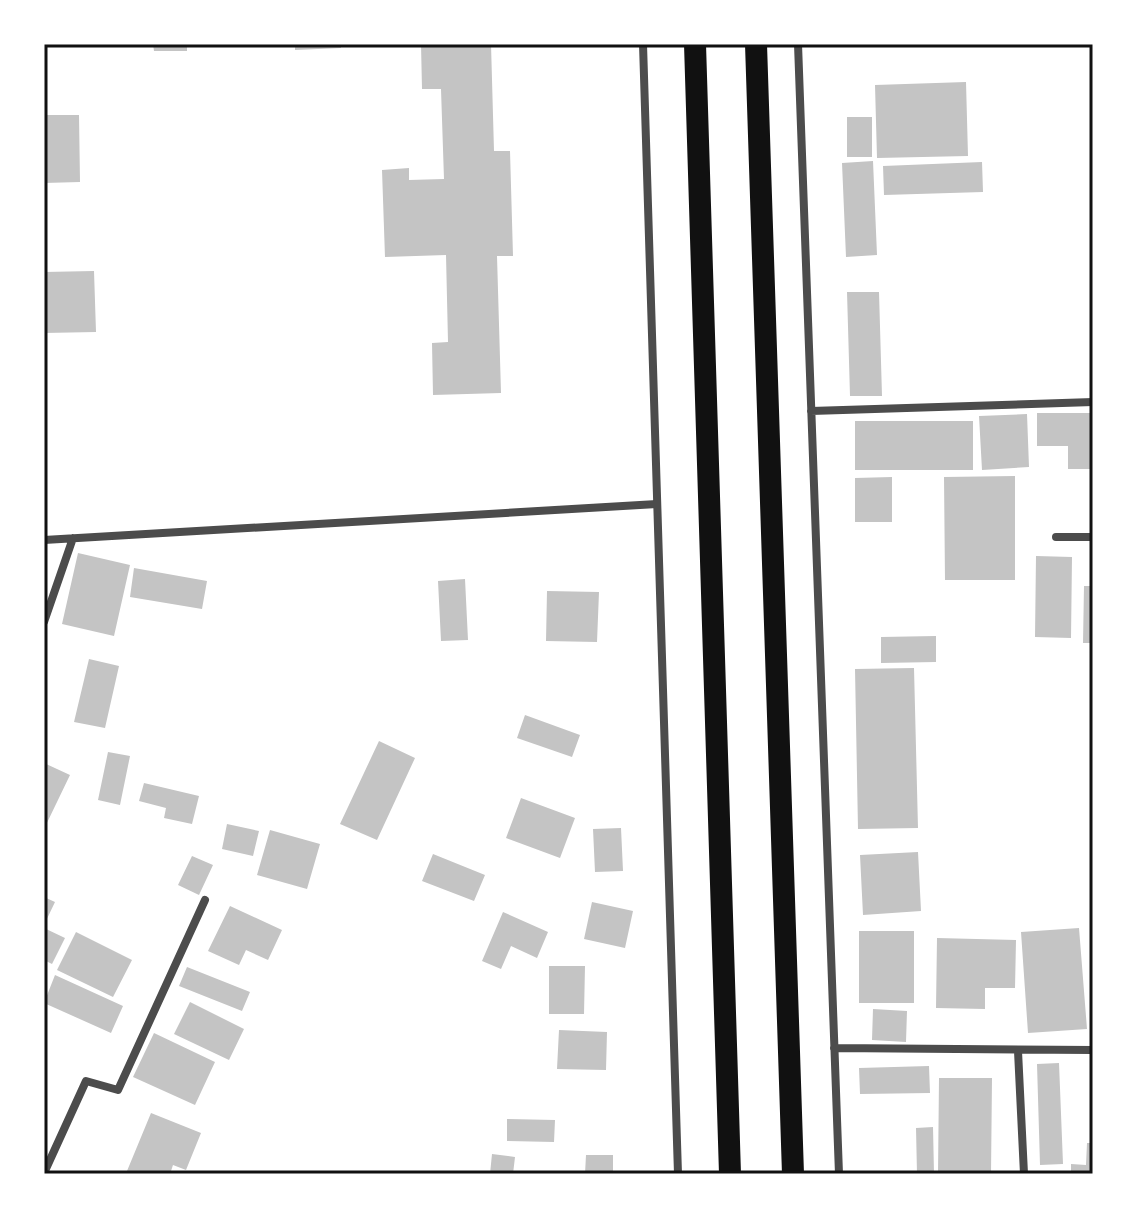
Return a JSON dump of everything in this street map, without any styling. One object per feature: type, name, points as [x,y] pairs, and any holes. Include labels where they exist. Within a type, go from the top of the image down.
[{"type":"highway","points":[[695,44],[730,1174]]},
{"type":"highway","points":[[756,44],[793,1174]]},
{"type":"street","points":[[643,44],[678,1174]]},
{"type":"street","points":[[798,44],[839,1174]]},
{"type":"street","points":[[811,411],[1093,402]]},
{"type":"street","points":[[44,540],[657,504]]},
{"type":"street","points":[[1056,537],[1093,537]]},
{"type":"street","points":[[44,622],[73,538]]},
{"type":"street","points":[[44,1173],[86,1081],[118,1090],[205,900]]},
{"type":"street","points":[[834,1048],[1093,1050]]},
{"type":"street","points":[[1018,1051],[1024,1174]]},
{"type":"building","points":[[153,44],[187,44],[187,51],[154,51]]},
{"type":"building","points":[[295,44],[341,44],[341,48],[295,50]]},
{"type":"building","points":[[421,44],[491,44],[494,151],[510,151],[513,256],[497,256],[501,393],[433,395],[432,343],[448,342],[446,255],[385,257],[382,170],[409,168],[409,180],[444,179],[441,89],[422,89]]},
{"type":"building","points":[[966,82],[968,156],[877,158],[875,85]]},
{"type":"building","points":[[44,115],[79,115],[80,182],[44,183]]},
{"type":"building","points":[[847,117],[872,117],[872,157],[847,157]]},
{"type":"building","points":[[873,161],[877,255],[846,257],[842,163]]},
{"type":"building","points":[[982,162],[983,192],[884,195],[883,166]]},
{"type":"building","points":[[94,271],[96,332],[44,333],[44,272]]},
{"type":"building","points":[[847,292],[879,292],[882,396],[850,396]]},
{"type":"building","points":[[1037,413],[1090,413],[1091,469],[1068,469],[1068,446],[1037,446]]},
{"type":"building","points":[[1027,414],[1029,467],[982,470],[979,416]]},
{"type":"building","points":[[855,421],[973,421],[973,470],[855,470]]},
{"type":"building","points":[[1015,476],[1015,580],[945,580],[944,477]]},
{"type":"building","points":[[892,477],[892,522],[855,522],[855,478]]},
{"type":"building","points":[[78,553],[130,565],[114,636],[62,624]]},
{"type":"building","points":[[1036,556],[1072,557],[1071,638],[1035,637]]},
{"type":"building","points":[[134,568],[207,581],[202,609],[130,597]]},
{"type":"building","points":[[465,579],[468,640],[441,641],[438,581]]},
{"type":"building","points":[[1084,586],[1093,586],[1093,643],[1083,643]]},
{"type":"building","points":[[547,591],[599,592],[597,642],[546,641]]},
{"type":"building","points":[[936,636],[936,662],[881,663],[881,637]]},
{"type":"building","points":[[89,659],[119,666],[105,728],[74,722]]},
{"type":"building","points":[[914,668],[918,828],[858,829],[855,669]]},
{"type":"building","points":[[525,715],[580,735],[572,757],[517,738]]},
{"type":"building","points":[[379,741],[415,758],[377,840],[340,824]]},
{"type":"building","points":[[108,752],[130,756],[120,805],[98,800]]},
{"type":"building","points":[[44,763],[70,775],[44,829]]},
{"type":"building","points":[[144,783],[199,796],[192,824],[164,818],[166,808],[139,801]]},
{"type":"building","points":[[521,798],[575,818],[560,858],[506,838]]},
{"type":"building","points":[[227,824],[259,831],[253,856],[222,849]]},
{"type":"building","points":[[621,828],[623,871],[595,872],[593,829]]},
{"type":"building","points":[[270,830],[320,844],[307,889],[257,875]]},
{"type":"building","points":[[918,852],[921,911],[863,915],[860,855]]},
{"type":"building","points":[[433,854],[485,875],[474,901],[422,881]]},
{"type":"building","points":[[192,856],[213,865],[199,895],[178,885]]},
{"type":"building","points":[[44,897],[55,902],[44,925]]},
{"type":"building","points":[[592,902],[633,911],[625,948],[584,939]]},
{"type":"building","points":[[230,906],[282,930],[268,960],[246,950],[239,965],[208,951]]},
{"type":"building","points":[[503,912],[548,932],[537,958],[511,946],[501,969],[482,961]]},
{"type":"building","points":[[44,928],[65,938],[52,964],[44,960]]},
{"type":"building","points":[[1079,928],[1087,1029],[1028,1033],[1021,932]]},
{"type":"building","points":[[859,931],[914,931],[914,1003],[859,1003]]},
{"type":"building","points":[[76,932],[132,960],[113,997],[57,970]]},
{"type":"building","points":[[937,938],[1016,940],[1015,988],[985,988],[985,1009],[936,1008]]},
{"type":"building","points":[[549,966],[585,966],[584,1014],[549,1014]]},
{"type":"building","points":[[187,967],[250,992],[242,1011],[179,986]]},
{"type":"building","points":[[55,975],[123,1006],[111,1033],[44,1003]]},
{"type":"building","points":[[190,1002],[244,1029],[229,1060],[174,1034]]},
{"type":"building","points":[[873,1009],[907,1011],[906,1042],[872,1040]]},
{"type":"building","points":[[559,1030],[607,1032],[606,1070],[557,1069]]},
{"type":"building","points":[[154,1033],[215,1062],[195,1105],[133,1077]]},
{"type":"building","points":[[1059,1063],[1063,1164],[1040,1165],[1037,1064]]},
{"type":"building","points":[[929,1066],[930,1093],[860,1094],[859,1068]]},
{"type":"building","points":[[939,1078],[992,1078],[991,1174],[938,1174]]},
{"type":"building","points":[[151,1113],[201,1133],[186,1170],[173,1165],[170,1174],[134,1174],[127,1171]]},
{"type":"building","points":[[507,1119],[555,1120],[554,1142],[507,1141]]},
{"type":"building","points":[[933,1127],[934,1174],[917,1174],[916,1128]]},
{"type":"building","points":[[1087,1143],[1093,1143],[1093,1174],[1071,1174],[1071,1164],[1086,1165]]},
{"type":"building","points":[[492,1154],[515,1157],[513,1174],[490,1174]]},
{"type":"building","points":[[586,1155],[613,1155],[613,1174],[585,1174]]}]
